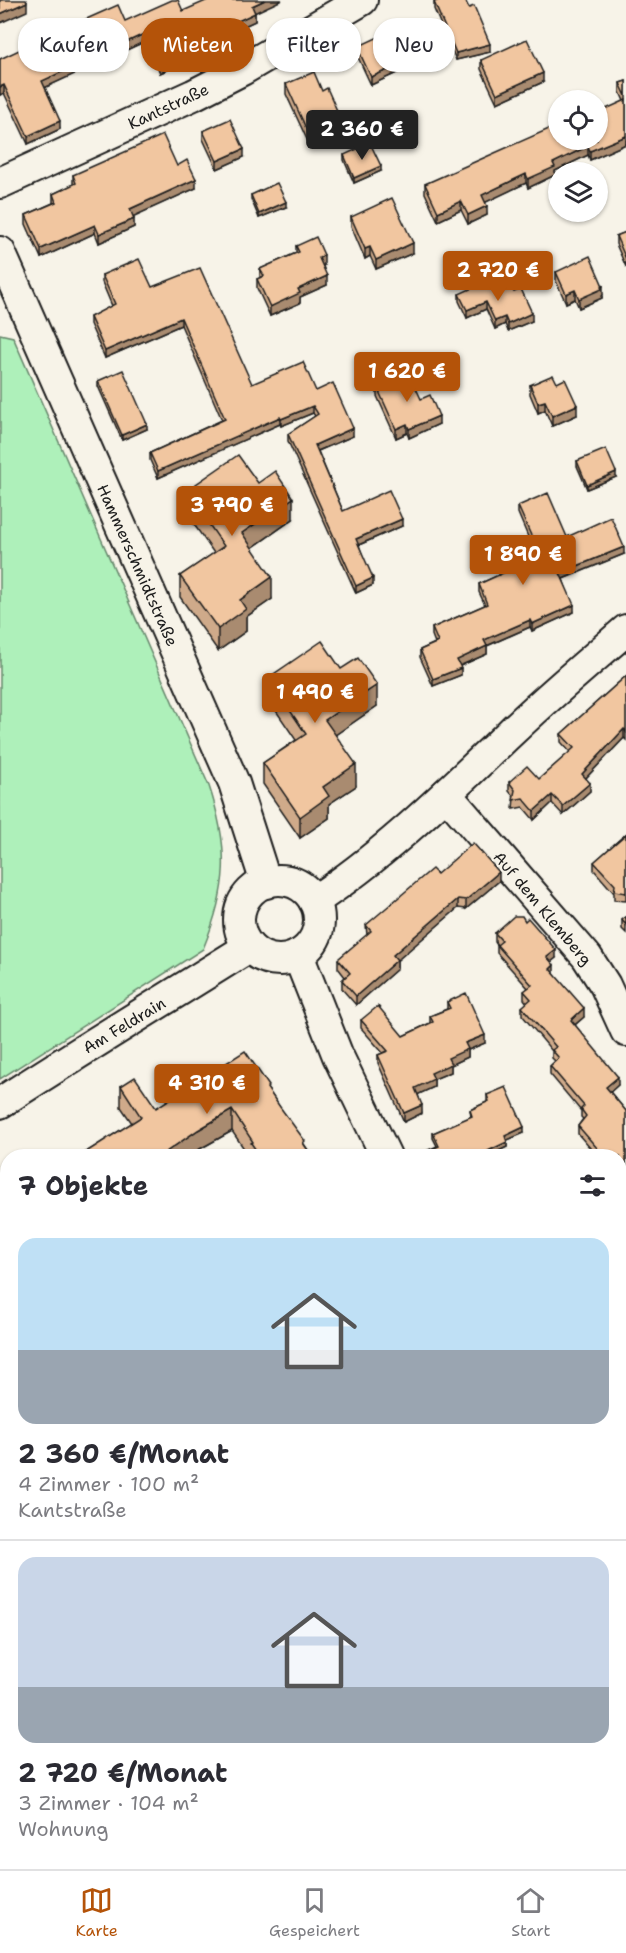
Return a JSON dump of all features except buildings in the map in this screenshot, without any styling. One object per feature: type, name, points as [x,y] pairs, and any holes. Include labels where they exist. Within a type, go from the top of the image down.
[{"type":"street","name":"Kantstraße","points":[[0,183],[193,95],[252,64],[362,0]]},
{"type":"street","name":"Hammerschmidtstraße","points":[[0,252],[234,783],[266,883]]},
{"type":"street","points":[[314,901],[339,885],[391,843],[510,732],[626,630]]},
{"type":"street","name":"Auf dem Klemberg","points":[[446,794],[587,957],[604,985],[626,1031]]},
{"type":"street","points":[[285,881],[294,883],[309,894],[314,901],[318,914],[315,937],[310,945],[298,955],[281,960],[269,959],[257,954],[249,947],[240,930],[239,917],[241,908],[253,890],[266,883],[285,881]]},
{"type":"street","name":"Am Feldrain","points":[[0,1103],[111,1031],[161,1003],[249,947]]},
{"type":"street","points":[[298,955],[338,1056],[383,1149]]},
{"type":"green space","points":[[0,334],[13,337],[209,786],[220,829],[223,868],[217,907],[203,949],[0,1079]]}]
